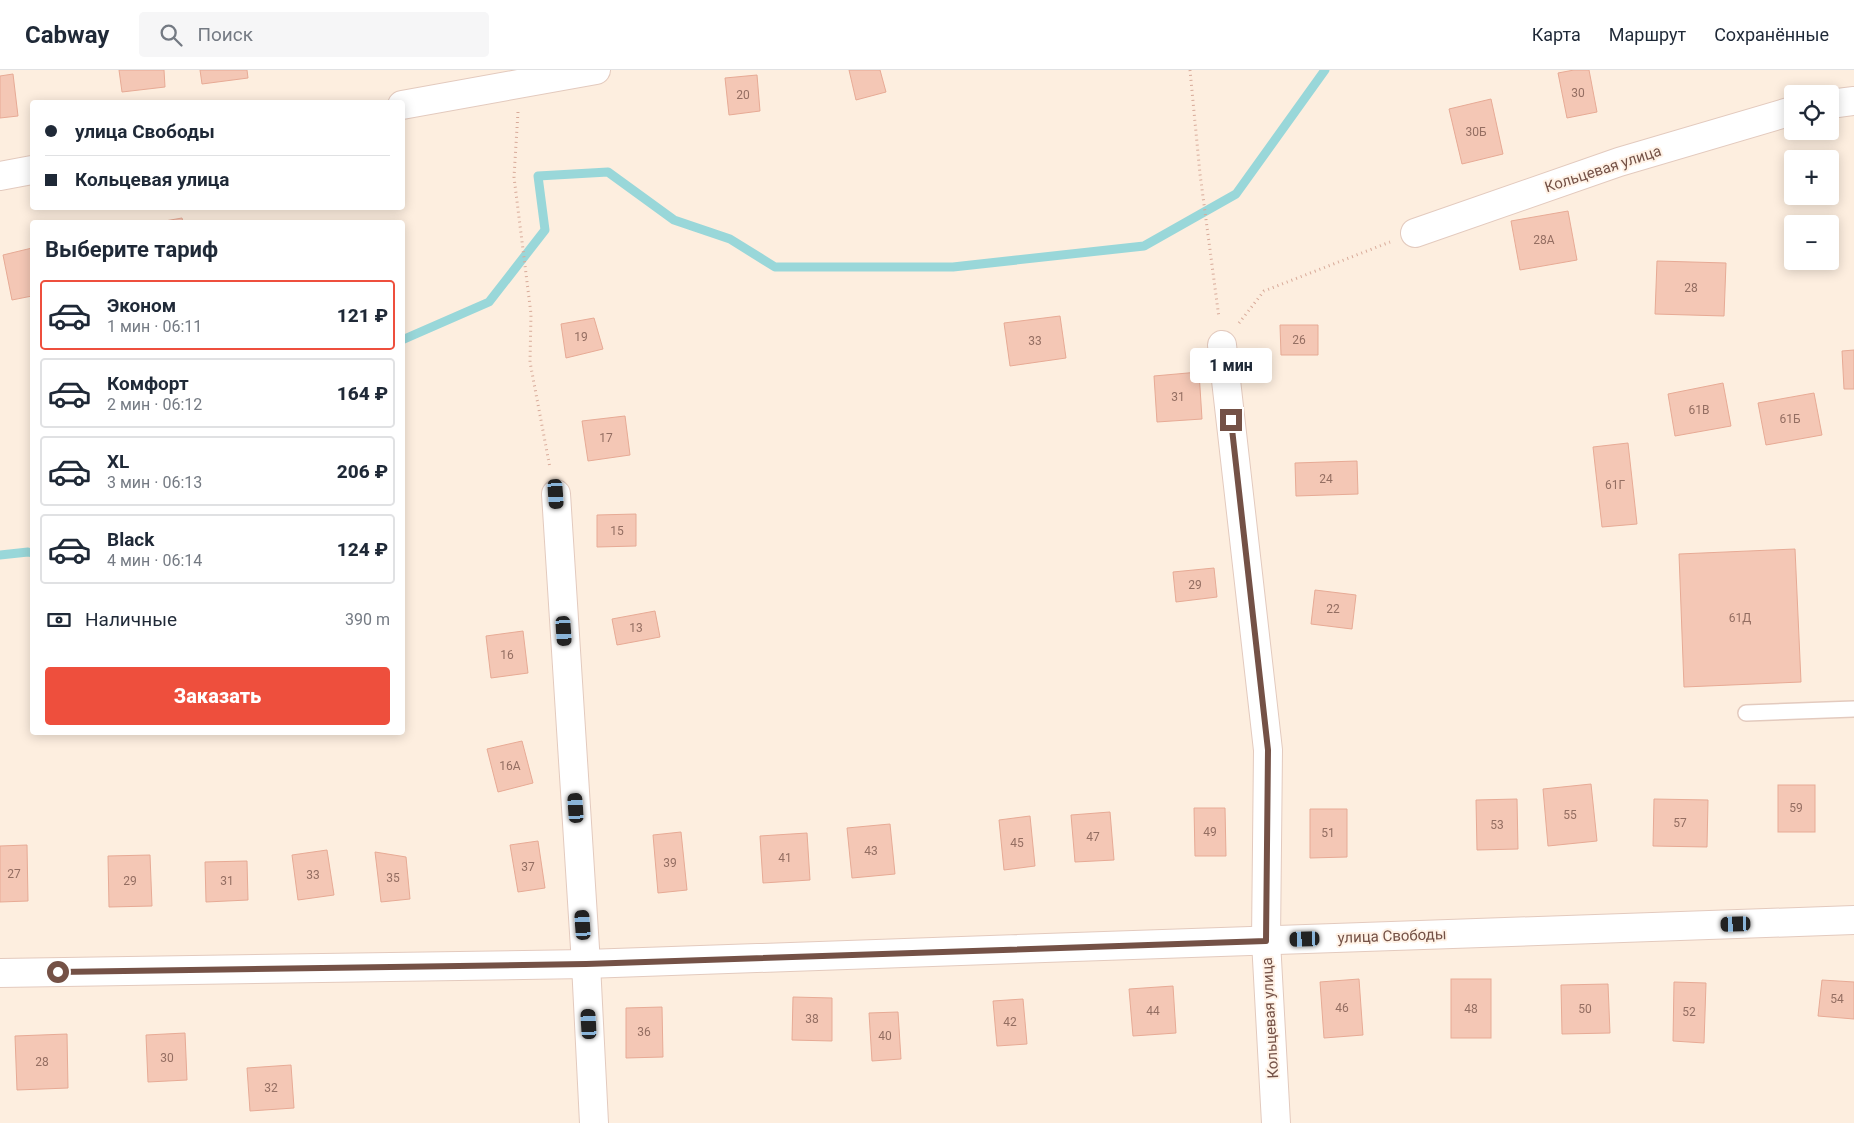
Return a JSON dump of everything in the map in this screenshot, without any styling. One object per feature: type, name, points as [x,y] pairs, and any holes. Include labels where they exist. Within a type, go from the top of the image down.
[{"type":"street","points":[[405,104],[596,70]]},
{"type":"street","points":[[1839,103],[1854,101]]},
{"type":"street","name":"Кольцевая улица","points":[[1415,233],[1619,162],[1784,113]]},
{"type":"street","points":[[0,176],[30,170]]},
{"type":"street","name":"Кольцевая улица","points":[[1222,344],[1268,750],[1266,941],[1276,1123]]},
{"type":"street","points":[[556,494],[586,964],[594,1123]]},
{"type":"street","name":"улица Свободы","points":[[0,973],[586,964],[1854,920]]},
{"type":"lane","points":[[1746,713],[1854,709]]},
{"type":"path","points":[[1190,70],[1200,174],[1222,344]]},
{"type":"path","points":[[520,84],[514,177],[531,314],[530,362],[556,494]]},
{"type":"path","points":[[1222,344],[1264,290],[1415,233]]},
{"type":"building","points":[[119,70],[164,70],[165,87],[122,92]]},
{"type":"building","points":[[200,70],[247,70],[248,78],[202,84]]},
{"type":"building","points":[[849,70],[880,70],[886,92],[856,100]]},
{"type":"building","points":[[1589,70],[1597,112],[1567,118],[1558,73]]},
{"type":"building","points":[[13,74],[18,116],[0,118],[0,76]]},
{"type":"building","points":[[757,75],[760,111],[729,115],[725,78]]},
{"type":"building","points":[[1491,99],[1503,154],[1462,164],[1449,109]]},
{"type":"building","points":[[1568,211],[1577,260],[1520,270],[1511,221]]},
{"type":"building","points":[[30,248],[30,296],[12,300],[3,255]]},
{"type":"building","points":[[1657,261],[1726,263],[1724,316],[1655,314]]},
{"type":"building","points":[[1060,316],[1066,358],[1010,366],[1004,323]]},
{"type":"building","points":[[594,318],[603,349],[566,358],[561,324]]},
{"type":"building","points":[[1280,325],[1318,325],[1318,355],[1281,355]]},
{"type":"building","points":[[1854,350],[1854,389],[1844,389],[1842,351]]},
{"type":"building","points":[[1199,372],[1202,419],[1157,422],[1154,376]]},
{"type":"building","points":[[1723,383],[1731,426],[1675,436],[1668,394]]},
{"type":"building","points":[[1814,393],[1822,435],[1766,445],[1758,403]]},
{"type":"building","points":[[625,416],[630,455],[588,461],[582,421]]},
{"type":"building","points":[[1628,443],[1637,524],[1602,527],[1593,447]]},
{"type":"building","points":[[1357,461],[1358,494],[1296,496],[1295,463]]},
{"type":"building","points":[[636,514],[636,546],[597,547],[597,515]]},
{"type":"building","points":[[1795,549],[1801,682],[1684,687],[1679,554]]},
{"type":"building","points":[[1214,568],[1217,597],[1176,602],[1173,572]]},
{"type":"building","points":[[1315,590],[1356,595],[1352,629],[1311,624]]},
{"type":"building","points":[[655,611],[660,637],[617,645],[612,619]]},
{"type":"building","points":[[523,631],[528,673],[491,678],[486,636]]},
{"type":"building","points":[[522,741],[533,783],[498,792],[487,749]]},
{"type":"building","points":[[1591,784],[1597,841],[1548,846],[1543,789]]},
{"type":"building","points":[[1778,785],[1815,785],[1815,832],[1778,832]]},
{"type":"building","points":[[1517,799],[1518,849],[1477,850],[1476,800]]},
{"type":"building","points":[[1654,799],[1708,800],[1707,847],[1653,846]]},
{"type":"building","points":[[1194,808],[1225,808],[1226,856],[1195,856]]},
{"type":"building","points":[[1310,809],[1347,809],[1347,857],[1310,858]]},
{"type":"building","points":[[1110,812],[1114,860],[1075,862],[1071,815]]},
{"type":"building","points":[[1030,816],[1035,866],[1004,870],[999,820]]},
{"type":"building","points":[[890,824],[895,874],[852,878],[847,828]]},
{"type":"building","points":[[681,832],[687,890],[658,893],[653,835]]},
{"type":"building","points":[[807,833],[810,880],[763,883],[760,836]]},
{"type":"building","points":[[538,841],[545,888],[518,892],[510,845]]},
{"type":"building","points":[[27,845],[28,901],[0,902],[0,846]]},
{"type":"building","points":[[327,850],[334,895],[298,900],[292,855]]},
{"type":"building","points":[[375,852],[406,857],[410,899],[381,902]]},
{"type":"building","points":[[150,855],[152,906],[109,907],[108,856]]},
{"type":"building","points":[[247,861],[248,900],[206,902],[205,862]]},
{"type":"building","points":[[1359,979],[1363,1035],[1324,1038],[1320,982]]},
{"type":"building","points":[[1451,979],[1491,979],[1491,1038],[1451,1038]]},
{"type":"building","points":[[1822,980],[1854,982],[1854,1019],[1818,1016]]},
{"type":"building","points":[[1674,982],[1706,983],[1704,1043],[1673,1041]]},
{"type":"building","points":[[1608,984],[1610,1033],[1562,1034],[1561,985]]},
{"type":"building","points":[[1173,986],[1176,1033],[1133,1036],[1129,989]]},
{"type":"building","points":[[793,997],[832,998],[832,1041],[792,1040]]},
{"type":"building","points":[[1023,999],[1027,1044],[997,1046],[993,1001]]},
{"type":"building","points":[[662,1007],[663,1057],[626,1058],[626,1008]]},
{"type":"building","points":[[898,1012],[901,1059],[872,1061],[869,1013]]},
{"type":"building","points":[[185,1033],[187,1080],[148,1082],[146,1035]]},
{"type":"building","points":[[67,1034],[68,1088],[17,1090],[15,1036]]},
{"type":"building","points":[[291,1065],[294,1108],[250,1111],[247,1068]]},
{"type":"waterway","points":[[405,339],[489,302],[545,230],[538,176],[608,172],[674,220],[730,239],[775,267],[953,267],[1144,246],[1236,194],[1325,70]]},
{"type":"waterway","points":[[0,555],[30,552]]},
{"type":"route","points":[[58,972],[586,964],[1266,941],[1268,750],[1231,420]]}]
